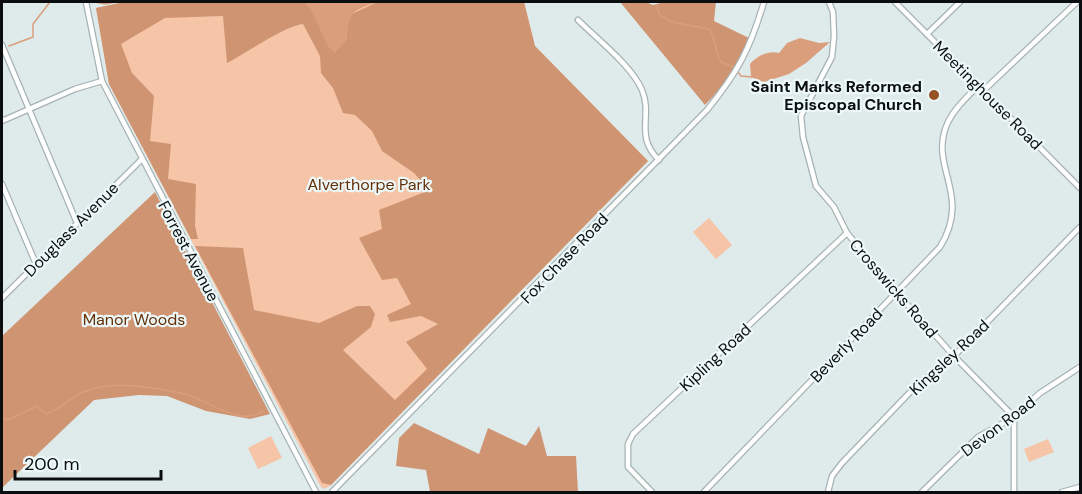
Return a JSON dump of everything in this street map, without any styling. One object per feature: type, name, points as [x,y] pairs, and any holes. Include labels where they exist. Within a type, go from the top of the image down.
[{"type":"street","name":"Forrest Avenue","points":[[86,2],[102,81],[141,160],[316,492]]},
{"type":"street","name":"Fox Chase Road","points":[[332,492],[707,110],[735,76],[748,51],[764,2]]},
{"type":"street","name":"Crosswicks Road","points":[[829,2],[833,12],[832,57],[801,116],[803,137],[816,186],[834,207],[847,233],[896,292],[1014,417]]},
{"type":"street","name":"Meetinghouse Road","points":[[895,2],[1080,188]]},
{"type":"street","points":[[927,34],[960,2]]},
{"type":"street","points":[[983,91],[1077,2]]},
{"type":"street","points":[[578,20],[633,76],[642,90],[645,104],[645,141],[659,160]]},
{"type":"street","points":[[2,45],[76,223]]},
{"type":"street","points":[[2,121],[75,89],[102,81]]},
{"type":"street","name":"Beverly Road","points":[[706,492],[940,247],[950,228],[954,206],[944,164],[943,138],[953,113],[978,86]]},
{"type":"street","name":"Douglass Avenue","points":[[2,298],[141,160]]},
{"type":"street","points":[[2,184],[36,264]]},
{"type":"street","name":"Kingsley Road","points":[[828,492],[832,476],[916,386],[954,356],[1080,227]]},
{"type":"street","name":"Kipling Road","points":[[652,492],[628,467],[628,444],[633,434],[847,233]]},
{"type":"street","name":"Devon Road","points":[[922,492],[978,437],[1014,417],[1040,393],[1080,367]]},
{"type":"street","points":[[1014,417],[1014,492]]},
{"type":"street","points":[[1062,492],[1080,487]]},
{"type":"green space","name":"Alverthorpe Park","points":[[124,2],[524,2],[535,46],[648,161],[325,489],[321,487],[109,84],[96,8]]},
{"type":"green space","name":"Alverthorpe Park","points":[[124,2],[306,2],[317,18],[321,31],[347,40],[347,20],[352,14],[377,2],[524,2],[535,46],[648,161],[331,485],[322,483],[195,246],[243,248],[254,310],[319,323],[357,306],[370,306],[375,314],[371,327],[343,350],[395,400],[427,369],[406,342],[438,324],[421,316],[390,322],[387,315],[411,304],[397,278],[382,280],[359,238],[382,229],[379,210],[430,190],[414,173],[382,151],[372,131],[355,115],[343,113],[333,88],[321,73],[320,56],[303,24],[276,35],[227,63],[223,16],[165,18],[121,44],[132,73],[154,96],[150,141],[171,144],[168,179],[196,184],[195,226],[198,239],[191,239],[109,84],[96,8]]},
{"type":"green space","points":[[620,2],[646,2],[653,5],[664,2],[716,2],[714,21],[749,38],[730,74],[705,105]]},
{"type":"green space","name":"Manor Woods","points":[[155,192],[270,414],[250,419],[206,411],[167,396],[139,395],[94,400],[3,487],[2,336]]},
{"type":"green space","points":[[709,218],[732,245],[716,259],[693,232]]},
{"type":"green space","points":[[414,423],[479,454],[488,428],[526,446],[539,426],[547,456],[576,456],[578,492],[430,492],[426,470],[396,466],[399,438]]},
{"type":"green space","points":[[271,436],[282,458],[258,469],[248,448]]},
{"type":"green space","points":[[1048,439],[1054,452],[1029,462],[1024,449]]},
{"type":"shaded area","points":[[307,2],[377,2],[353,14],[348,24],[347,40],[335,53],[329,48]]},
{"type":"shaded area","points":[[800,38],[819,43],[830,42],[789,74],[764,82],[751,77],[750,64],[756,58],[767,53],[779,53],[787,43]]},
{"type":"waterway","points":[[9,46],[33,37],[33,24],[50,2]]},
{"type":"waterway","points":[[95,2],[105,4],[116,2]]},
{"type":"waterway","points":[[656,5],[660,15],[672,22],[709,29],[721,62],[736,68]]},
{"type":"waterway","points":[[738,72],[741,76],[752,77]]},
{"type":"waterway","points":[[2,418],[8,420],[37,406],[46,414],[81,393],[118,385],[181,393],[232,414],[243,416],[263,411]]},
{"type":"place","name":"Saint Marks Reformed Episcopal Church","points":[[934,95]]}]
